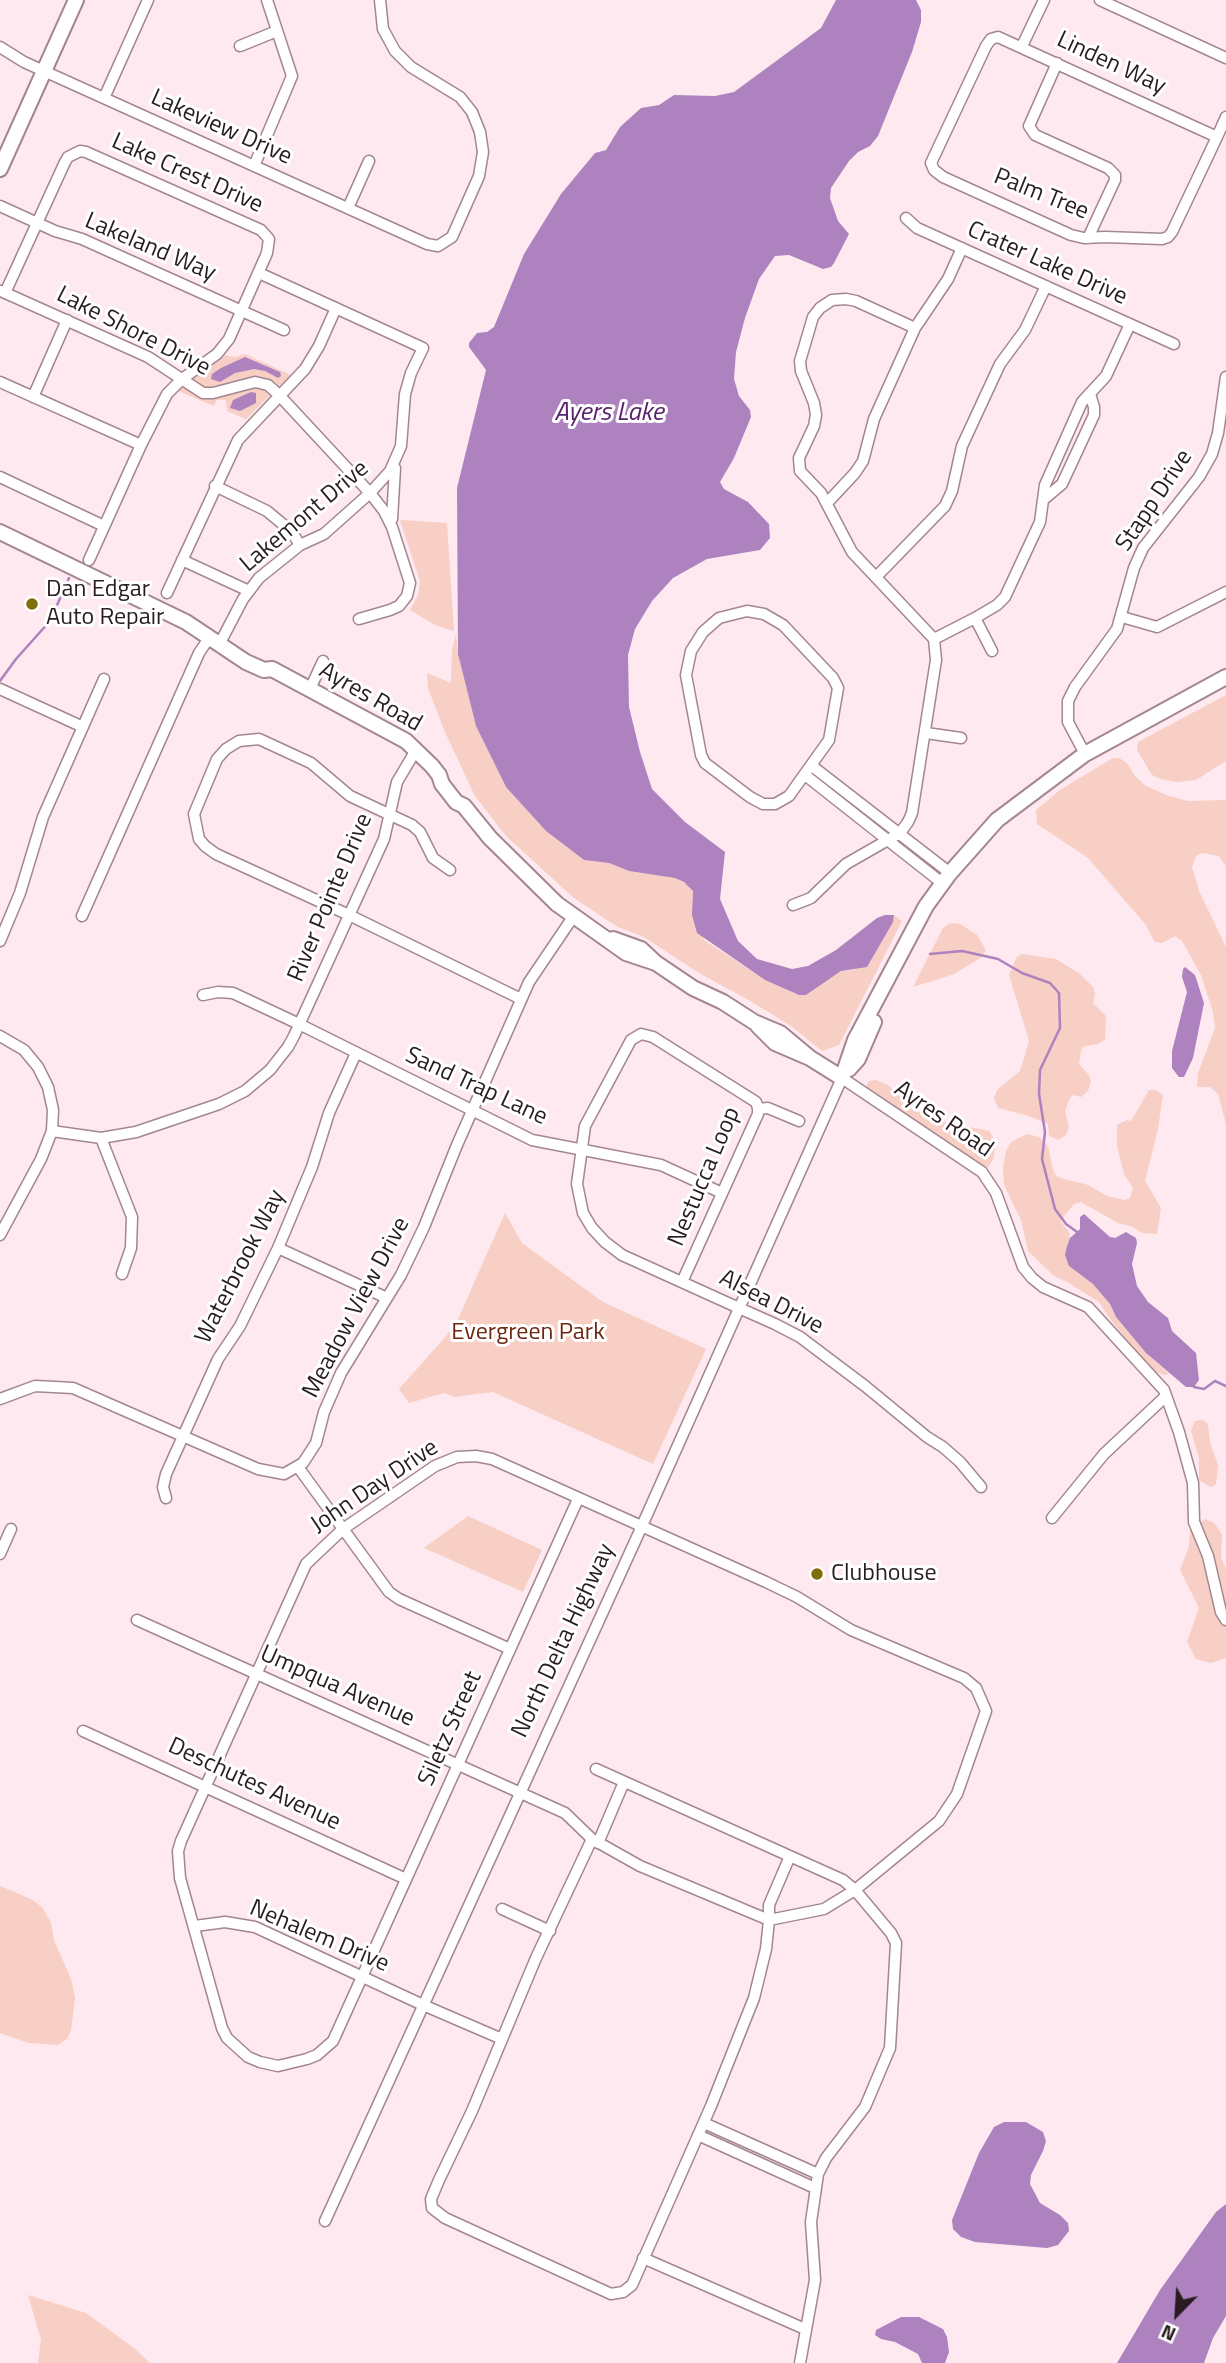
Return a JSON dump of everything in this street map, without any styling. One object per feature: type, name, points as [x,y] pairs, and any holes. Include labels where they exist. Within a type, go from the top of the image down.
[{"type":"street","points":[[0,169],[76,0]]},
{"type":"street","points":[[104,98],[148,0]]},
{"type":"street","points":[[254,166],[292,76],[267,0]]},
{"type":"street","name":"Lakeview Drive","points":[[0,47],[15,58],[427,244],[444,244],[452,237],[481,170],[482,141],[472,111],[460,97],[411,67],[395,51],[383,29],[380,0]]},
{"type":"street","points":[[1022,46],[1044,0]]},
{"type":"street","points":[[1100,0],[1226,58]]},
{"type":"street","points":[[240,46],[277,31]]},
{"type":"street","name":"Linden Way","points":[[937,173],[932,166],[933,156],[988,43],[998,37],[1217,136]]},
{"type":"street","points":[[1057,63],[1029,126],[1035,135],[1108,168],[1115,175],[1088,238]]},
{"type":"street","points":[[1217,136],[1226,117]]},
{"type":"street","name":"Palm Tree","points":[[937,173],[1071,235],[1088,238],[1162,239],[1172,232],[1217,136]]},
{"type":"street","name":"Lake Crest Drive","points":[[3,292],[68,157],[79,151],[261,230],[269,239],[269,247],[259,273]]},
{"type":"street","points":[[348,208],[369,161]]},
{"type":"street","name":"Lakeland Way","points":[[0,206],[82,239],[284,330]]},
{"type":"street","name":"Crater Lake Drive","points":[[906,218],[917,228],[1174,344]]},
{"type":"street","points":[[827,503],[863,461],[874,419],[915,328],[948,279],[962,248]]},
{"type":"street","points":[[89,560],[167,394],[182,379],[222,349],[259,273]]},
{"type":"street","name":"Lakemont Drive","points":[[82,916],[200,653],[214,642],[249,591],[269,569],[300,545],[324,534],[385,478],[396,462],[401,446],[405,394],[423,348],[259,273]]},
{"type":"street","points":[[876,577],[945,506],[952,491],[962,446],[1000,363],[1025,330],[1046,286]]},
{"type":"street","name":"Lake Shore Drive","points":[[3,292],[148,357],[203,393],[213,393],[254,382],[268,385],[279,395],[370,493],[392,527],[410,583],[407,596],[399,606],[359,619]]},
{"type":"street","points":[[793,905],[811,898],[846,864],[900,833],[912,813],[936,660],[934,639],[849,547],[827,503],[800,471],[798,462],[816,415],[800,364],[813,317],[832,300],[856,301],[915,328]]},
{"type":"street","points":[[167,593],[238,439],[310,362],[335,308]]},
{"type":"street","points":[[33,397],[67,320]]},
{"type":"street","points":[[934,639],[997,605],[1008,593],[1040,522],[1047,481],[1082,402],[1106,376],[1130,324]]},
{"type":"street","name":"Stapp Drive","points":[[1085,754],[1068,722],[1068,701],[1075,687],[1112,638],[1122,617],[1131,577],[1140,553],[1203,471],[1212,454],[1218,433],[1226,377]]},
{"type":"street","points":[[0,382],[141,445]]},
{"type":"street","points":[[1043,500],[1062,484],[1094,415],[1090,394]]},
{"type":"street","points":[[392,527],[396,462]]},
{"type":"street","points":[[0,477],[104,526]]},
{"type":"street","points":[[215,486],[267,511],[291,531],[300,545]]},
{"type":"street","name":"Ayres Road","points":[[0,532],[186,622],[214,642],[264,670],[272,670],[394,734],[416,750],[439,775],[448,778],[463,797],[464,806],[510,858],[573,917],[626,953],[656,963],[692,988],[723,1002],[754,1022],[775,1043],[810,1058],[982,1172],[996,1193],[1023,1266],[1043,1287],[1088,1307],[1164,1390],[1193,1483],[1194,1522],[1208,1556],[1221,1612],[1226,1620]]},
{"type":"street","points":[[182,560],[249,591]]},
{"type":"street","points":[[1122,617],[1153,627],[1162,626],[1226,592]]},
{"type":"street","points":[[747,611],[771,617],[783,625],[833,678],[838,691],[830,737],[805,775],[785,799],[775,804],[764,804],[730,783],[702,759],[686,668],[696,641],[719,618],[747,611]]},
{"type":"street","points":[[975,618],[992,651]]},
{"type":"street","points":[[310,689],[323,661]]},
{"type":"street","name":"North Delta Highway","points":[[325,2221],[642,1526],[842,1078],[855,1040],[918,920],[946,878],[997,820],[1085,754],[1226,677]]},
{"type":"street","points":[[0,941],[20,893],[43,817],[104,679]]},
{"type":"street","points":[[0,689],[83,727]]},
{"type":"street","points":[[926,733],[961,738]]},
{"type":"street","points":[[450,870],[433,858],[416,829],[391,814],[350,796],[311,762],[259,739],[239,741],[217,759],[194,814],[199,839],[209,851],[349,915],[521,999]]},
{"type":"street","name":"River Pointe Drive","points":[[52,1131],[101,1138],[135,1132],[219,1104],[258,1081],[288,1047],[299,1024],[384,839],[397,782],[416,750]]},
{"type":"street","points":[[812,766],[900,833],[946,878]]},
{"type":"street","points":[[805,775],[887,839],[946,878]]},
{"type":"street","name":"Meadow View Drive","points":[[299,1467],[313,1450],[324,1412],[341,1373],[387,1298],[424,1227],[521,999],[538,967],[573,917]]},
{"type":"street","points":[[203,995],[233,993],[299,1024]]},
{"type":"street","name":"Sand Trap Lane","points":[[299,1024],[532,1140],[661,1165],[722,1193]]},
{"type":"street","name":"Nestucca Loop","points":[[581,1150],[590,1115],[631,1040],[641,1034],[653,1037],[755,1102],[758,1109],[682,1282]]},
{"type":"street","points":[[0,1036],[23,1050],[38,1067],[48,1087],[53,1110],[52,1131],[41,1159],[0,1235]]},
{"type":"street","name":"Waterbrook Way","points":[[166,1498],[164,1481],[183,1436],[218,1359],[240,1326],[278,1248],[310,1174],[329,1113],[356,1053]]},
{"type":"street","points":[[758,1109],[768,1108],[799,1121]]},
{"type":"street","points":[[101,1138],[132,1217],[131,1248],[122,1274]]},
{"type":"street","name":"Alsea Drive","points":[[581,1150],[577,1173],[578,1195],[583,1213],[605,1242],[622,1255],[775,1324],[822,1353],[943,1447],[981,1487]]},
{"type":"street","points":[[278,1248],[387,1298]]},
{"type":"street","points":[[0,1399],[34,1386],[73,1388],[273,1474],[284,1474],[299,1467],[389,1592],[399,1600],[510,1649]]},
{"type":"street","points":[[1052,1518],[1108,1449],[1138,1425],[1166,1396]]},
{"type":"street","name":"John Day Drive","points":[[363,1977],[338,2031],[326,2048],[317,2055],[295,2064],[278,2066],[260,2062],[237,2049],[222,2028],[180,1878],[178,1851],[306,1564],[343,1529],[435,1466],[464,1456],[492,1459],[642,1526],[787,1592],[866,1637],[964,1678],[976,1688],[986,1711],[957,1794],[939,1821],[855,1890]]},
{"type":"street","name":"Siletz Street","points":[[363,1977],[578,1499]]},
{"type":"street","points":[[0,1554],[11,1529]]},
{"type":"street","name":"Umpqua Avenue","points":[[137,1620],[565,1813],[595,1841],[640,1866],[769,1920]]},
{"type":"street","name":"Deschutes Avenue","points":[[83,1731],[406,1879]]},
{"type":"street","points":[[596,1769],[843,1880],[855,1890],[891,1933],[896,1943],[890,2048],[865,2107],[826,2158],[818,2174],[811,2222],[815,2280],[800,2363]]},
{"type":"street","points":[[624,1782],[550,1931],[431,2199],[432,2208],[445,2218],[611,2294],[623,2292],[632,2285],[704,2123],[754,1998],[766,1949],[769,1905],[790,1856]]},
{"type":"street","points":[[769,1920],[824,1909],[855,1890]]},
{"type":"street","points":[[502,1909],[550,1931]]},
{"type":"street","name":"Nehalem Drive","points":[[195,1926],[225,1922],[255,1927],[502,2039]]},
{"type":"street","points":[[704,2123],[818,2174]]},
{"type":"street","points":[[698,2135],[815,2188]]},
{"type":"street","points":[[643,2258],[806,2329]]},
{"type":"green space","points":[[245,354],[291,375],[246,419],[227,411],[226,400],[217,400],[214,406],[176,390],[225,355],[236,357]]},
{"type":"green space","points":[[400,520],[447,523],[454,631],[435,625],[410,610],[418,595],[420,581]]},
{"type":"green space","points":[[456,634],[458,654],[476,726],[506,787],[546,831],[584,860],[675,878],[690,886],[693,891],[692,906],[704,940],[765,980],[799,995],[806,995],[841,971],[853,970],[870,962],[894,915],[902,921],[839,1045],[822,1051],[791,1026],[752,1002],[699,973],[644,937],[618,927],[574,898],[506,836],[475,796],[428,688],[427,673],[451,683],[452,650]]},
{"type":"green space","points":[[1226,695],[1226,761],[1196,780],[1177,782],[1152,775],[1137,750],[1138,742]]},
{"type":"green space","points":[[1113,758],[1127,763],[1135,776],[1146,786],[1169,796],[1188,801],[1226,800],[1226,866],[1219,856],[1202,853],[1196,856],[1192,867],[1199,891],[1226,947],[1226,1124],[1218,1094],[1210,1087],[1197,1087],[1198,1073],[1215,1028],[1213,1012],[1201,975],[1182,941],[1175,936],[1162,943],[1155,942],[1146,925],[1088,858],[1037,824],[1036,810],[1060,790]]},
{"type":"green space","points":[[950,923],[960,924],[977,935],[986,950],[982,957],[954,974],[913,987],[943,928]]},
{"type":"green space","points":[[1022,954],[1056,959],[1080,974],[1093,987],[1093,1003],[1106,1016],[1105,1040],[1085,1046],[1081,1050],[1079,1064],[1091,1081],[1088,1091],[1081,1097],[1073,1095],[1070,1098],[1065,1111],[1069,1127],[1066,1135],[1058,1140],[1049,1136],[1048,1124],[998,1108],[994,1098],[997,1090],[1020,1071],[1029,1041],[1009,975],[1016,958]]},
{"type":"green space","points":[[876,1080],[888,1085],[915,1110],[931,1119],[989,1131],[994,1139],[995,1149],[993,1160],[988,1167],[975,1163],[864,1090],[869,1081]]},
{"type":"green space","points":[[1149,1090],[1156,1090],[1163,1095],[1145,1181],[1161,1208],[1157,1234],[1142,1233],[1118,1223],[1081,1202],[1074,1204],[1060,1221],[1069,1232],[1069,1266],[1093,1284],[1146,1353],[1169,1374],[1165,1375],[1153,1371],[1099,1302],[1054,1276],[1028,1251],[1021,1220],[1004,1185],[1003,1168],[1006,1151],[1011,1142],[1027,1134],[1039,1137],[1048,1146],[1057,1177],[1088,1185],[1107,1196],[1125,1200],[1130,1198],[1133,1188],[1124,1174],[1117,1146],[1117,1125],[1131,1121]]},
{"type":"green space","name":"Evergreen Park","points":[[505,1213],[522,1243],[603,1302],[706,1349],[653,1464],[493,1392],[454,1397],[444,1393],[409,1403],[399,1389],[455,1326]]},
{"type":"green space","points":[[1203,1420],[1208,1424],[1210,1442],[1218,1465],[1216,1484],[1211,1487],[1199,1480],[1199,1458],[1191,1431],[1195,1421]]},
{"type":"green space","points":[[468,1516],[542,1550],[523,1592],[424,1548]]},
{"type":"green space","points":[[1205,1519],[1214,1523],[1222,1534],[1221,1558],[1226,1568],[1226,1658],[1211,1663],[1196,1659],[1187,1642],[1199,1608],[1180,1570],[1189,1547],[1190,1529]]},
{"type":"green space","points":[[0,1886],[31,1899],[42,1907],[51,1923],[54,1940],[71,1979],[75,1998],[71,2031],[67,2039],[58,2045],[29,2043],[0,2033]]},
{"type":"green space","points":[[28,2295],[86,2313],[150,2363],[38,2363],[41,2340]]},
{"type":"water","name":"Ayers Lake","points":[[836,0],[916,0],[921,10],[921,22],[912,52],[878,136],[870,146],[849,161],[831,188],[830,198],[838,221],[849,234],[834,263],[823,269],[789,255],[775,256],[759,279],[745,318],[736,352],[734,379],[739,396],[750,410],[751,417],[734,458],[720,482],[724,489],[748,502],[769,524],[770,538],[760,550],[707,559],[673,578],[652,601],[635,629],[628,655],[629,707],[652,789],[685,822],[725,852],[720,899],[738,941],[757,959],[792,969],[808,966],[836,950],[877,918],[894,915],[893,922],[867,967],[841,971],[806,995],[799,995],[765,980],[697,933],[692,915],[693,891],[684,882],[675,878],[629,871],[609,863],[584,860],[546,831],[506,787],[476,726],[458,654],[457,488],[486,370],[469,347],[469,343],[477,333],[487,332],[494,327],[524,254],[561,194],[595,153],[606,150],[620,127],[641,108],[659,105],[674,95],[715,96],[734,92],[821,28]]},
{"type":"water","points":[[245,357],[280,372],[281,376],[278,378],[254,369],[235,373],[220,382],[211,379],[212,374],[221,368]]},
{"type":"water","points":[[251,392],[256,393],[256,403],[240,411],[230,408],[233,400]]},
{"type":"water","points":[[1185,967],[1195,975],[1204,1003],[1193,1058],[1184,1077],[1179,1077],[1172,1068],[1172,1051],[1187,992],[1182,977]]},
{"type":"water","points":[[1084,1214],[1110,1237],[1115,1238],[1126,1232],[1136,1238],[1132,1264],[1137,1286],[1148,1302],[1168,1318],[1172,1331],[1196,1353],[1199,1380],[1194,1387],[1186,1387],[1146,1353],[1093,1284],[1069,1266],[1065,1255],[1067,1246],[1070,1238],[1080,1229],[1080,1217]]},
{"type":"water","points":[[1004,2122],[1026,2122],[1043,2132],[1046,2141],[1031,2175],[1030,2184],[1040,2203],[1068,2223],[1069,2231],[1058,2245],[1047,2248],[975,2242],[961,2237],[953,2229],[952,2220],[979,2153],[994,2127]]},
{"type":"water","points":[[1226,2204],[1226,2316],[1213,2338],[1204,2363],[1117,2363],[1160,2290],[1216,2212]]},
{"type":"water","points":[[901,2317],[919,2317],[943,2329],[949,2352],[945,2363],[922,2363],[918,2354],[875,2335],[876,2330]]},
{"type":"waterway","points":[[0,681],[50,621],[69,578]]},
{"type":"waterway","points":[[930,954],[962,951],[998,959],[1022,973],[1050,983],[1059,993],[1060,1028],[1040,1070],[1039,1094],[1045,1132],[1042,1159],[1055,1209],[1066,1224],[1077,1232]]},
{"type":"waterway","points":[[1194,1387],[1204,1389],[1215,1381],[1226,1386]]},
{"type":"place","name":"Dan Edgar Auto Repair","points":[[32,604]]},
{"type":"place","name":"Clubhouse","points":[[817,1574]]}]
